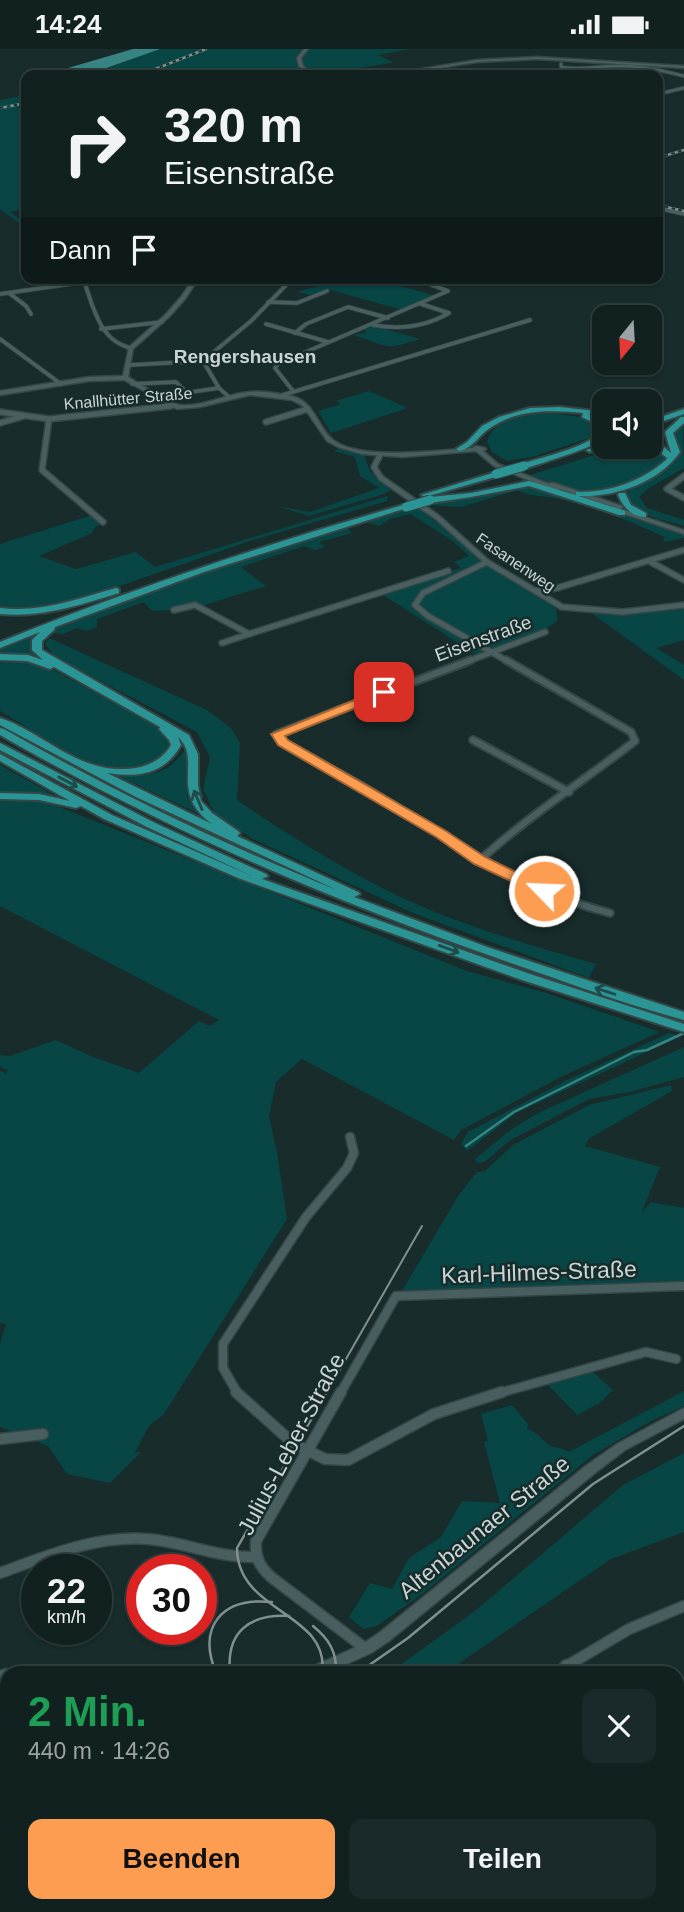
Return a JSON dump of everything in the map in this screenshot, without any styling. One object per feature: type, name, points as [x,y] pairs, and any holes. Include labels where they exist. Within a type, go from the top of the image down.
[{"type":"highway","points":[[458,451],[478,445],[487,426],[502,419],[554,410],[592,413]]},
{"type":"highway","points":[[528,468],[597,439],[603,430],[591,418],[554,410]]},
{"type":"highway","points":[[662,414],[684,410]]},
{"type":"highway","points":[[662,419],[684,410]]},
{"type":"highway","points":[[662,426],[684,418]]},
{"type":"highway","points":[[579,494],[602,494],[628,486],[670,460],[676,451],[669,432],[684,418]]},
{"type":"highway","points":[[568,452],[592,444]]},
{"type":"highway","points":[[0,637],[126,588],[254,545],[590,450]]},
{"type":"highway","points":[[662,450],[671,457],[670,460]]},
{"type":"highway","points":[[427,497],[471,495],[529,483],[622,513]]},
{"type":"highway","points":[[596,503],[608,503],[622,495],[628,486]]},
{"type":"highway","points":[[622,495],[627,506],[643,515]]},
{"type":"highway","points":[[0,645],[94,607],[223,561],[403,504]]},
{"type":"highway","points":[[0,611],[45,611],[126,588]]},
{"type":"highway","points":[[94,607],[53,626],[37,640],[37,650],[53,663],[185,737],[194,753],[194,793],[202,810],[269,856]]},
{"type":"highway","points":[[0,657],[28,658],[48,665],[160,727],[174,739],[176,745],[170,757],[141,771],[112,771],[67,758]]},
{"type":"highway","points":[[0,722],[67,758],[269,856],[433,931]]},
{"type":"highway","points":[[0,731],[161,818],[331,894],[684,1016]]},
{"type":"highway","points":[[0,746],[170,834],[253,872],[385,926]]},
{"type":"highway","points":[[0,757],[108,817]]},
{"type":"highway","points":[[0,796],[64,801],[108,817],[242,876],[684,1028]]},
{"type":"street","points":[[306,49],[299,61],[307,70]]},
{"type":"street","points":[[419,70],[517,58],[573,58],[684,67]]},
{"type":"street","points":[[561,64],[561,67],[573,70]]},
{"type":"street","points":[[597,70],[613,66],[659,70]]},
{"type":"street","points":[[663,71],[684,76]]},
{"type":"street","points":[[663,93],[684,88]]},
{"type":"street","points":[[663,209],[684,214]]},
{"type":"street","points":[[0,294],[60,284]]},
{"type":"street","points":[[84,284],[101,329],[117,345],[131,348]]},
{"type":"street","points":[[124,378],[130,365],[128,352],[162,322],[194,284]]},
{"type":"street","points":[[130,365],[203,361],[251,321],[287,284]]},
{"type":"street","points":[[293,391],[275,368],[278,364],[449,291],[430,284]]},
{"type":"street","points":[[268,302],[298,303],[327,291]]},
{"type":"street","points":[[9,293],[26,306],[31,314]]},
{"type":"street","points":[[421,304],[459,314]]},
{"type":"street","points":[[295,333],[306,324],[348,307],[388,318]]},
{"type":"street","points":[[372,325],[400,328],[433,321],[448,315],[447,311]]},
{"type":"street","points":[[283,395],[530,320]]},
{"type":"street","points":[[101,329],[162,322]]},
{"type":"street","points":[[266,324],[328,343]]},
{"type":"street","points":[[0,339],[61,384]]},
{"type":"street","points":[[203,361],[219,388],[229,397]]},
{"type":"street","points":[[0,392],[124,378],[173,406]]},
{"type":"street","points":[[132,384],[176,382],[186,392]]},
{"type":"street","points":[[156,397],[219,388]]},
{"type":"street","name":"Knallhütter Straße","points":[[103,522],[42,470],[49,419],[173,406],[191,407],[229,397],[260,393],[283,395],[300,402],[308,409],[322,432],[335,444],[380,455],[458,451],[486,459]]},
{"type":"street","points":[[266,422],[308,409]]},
{"type":"street","points":[[0,412],[49,419]]},
{"type":"street","points":[[0,423],[24,416]]},
{"type":"street","points":[[478,445],[486,459],[532,481],[622,513],[684,530]]},
{"type":"street","points":[[478,445],[507,467],[684,530]]},
{"type":"street","name":"Fasanenweg","points":[[380,455],[374,467],[381,478],[437,517],[487,562],[567,610],[631,611],[684,605]]},
{"type":"street","points":[[684,476],[668,487],[667,491],[684,498]]},
{"type":"street","points":[[535,591],[556,588],[684,550]]},
{"type":"street","points":[[648,561],[684,580]]},
{"type":"street","points":[[480,860],[515,828],[633,744],[634,736],[490,653],[415,605],[423,593],[487,562]]},
{"type":"street","points":[[222,643],[448,571]]},
{"type":"street","points":[[401,586],[423,593]]},
{"type":"street","points":[[174,610],[195,605],[249,633]]},
{"type":"street","name":"Eisenstraße","points":[[545,632],[278,734],[283,742],[441,834],[480,860],[578,905],[610,913]]},
{"type":"street","points":[[473,740],[569,792]]},
{"type":"street","points":[[350,1137],[354,1153],[349,1165],[286,1244],[227,1333],[221,1355],[223,1368],[236,1391],[306,1452],[325,1459],[348,1460],[434,1414],[495,1393],[646,1352],[676,1359]]},
{"type":"street","name":"Karl-Hilmes-Straße","points":[[396,1296],[684,1286]]},
{"type":"street","name":"Julius-Leber-Straße","points":[[366,1649],[259,1566],[255,1557],[256,1541],[396,1296]]},
{"type":"street","name":"Altenbaunaer Straße","points":[[328,1666],[366,1649],[391,1633],[591,1469],[621,1447],[684,1413]]},
{"type":"street","points":[[0,1439],[43,1434]]},
{"type":"street","points":[[0,1573],[92,1542],[121,1539],[149,1539],[222,1556],[255,1557]]},
{"type":"street","points":[[574,1666],[629,1629],[684,1606]]},
{"type":"shaded area","points":[[133,49],[160,49],[101,70],[61,70]]},
{"type":"shaded area","points":[[158,49],[411,49],[378,55],[393,62],[391,63],[346,70],[103,70]]},
{"type":"shaded area","points":[[21,96],[21,209],[10,212],[21,220],[21,224],[0,209],[0,100]]},
{"type":"shaded area","points":[[328,284],[392,284],[437,296],[402,310],[327,289],[312,295],[297,292]]},
{"type":"shaded area","points":[[374,326],[420,339],[385,346],[353,335],[367,332],[363,330]]},
{"type":"shaded area","points":[[369,391],[408,408],[331,433],[318,411],[341,404],[336,401]]},
{"type":"shaded area","points":[[552,413],[581,417],[592,424],[592,437],[532,457],[507,461],[492,452],[487,442],[497,426],[513,418]]},
{"type":"shaded area","points":[[684,422],[684,468],[649,488],[639,497],[647,508],[684,520],[684,526],[642,512],[629,502],[625,495],[638,484],[662,471],[675,459],[679,452],[671,433]]},
{"type":"shaded area","points":[[342,448],[364,455],[370,471],[391,490],[309,516],[276,506],[310,512],[379,488],[360,476],[355,457],[333,451]]},
{"type":"shaded area","points":[[662,452],[666,457],[656,467],[620,486],[594,492],[571,489],[530,475],[592,456],[592,459],[662,459]]},
{"type":"shaded area","points":[[533,485],[684,535],[684,538],[663,542],[665,537],[626,520],[573,502],[517,490],[461,507],[429,505]]},
{"type":"shaded area","points":[[388,496],[387,501],[250,541],[73,602],[33,611],[0,609],[0,544],[92,515],[103,523],[95,527],[92,533],[39,556],[76,569],[136,552],[155,567]]},
{"type":"shaded area","points":[[418,507],[484,562],[556,608],[557,621],[545,629],[478,656],[382,594],[395,587],[461,568],[454,562],[469,556],[454,542],[411,514],[390,519],[379,526],[366,522]]},
{"type":"shaded area","points":[[348,528],[352,533],[319,542],[325,547],[315,550],[304,546],[241,567],[266,586],[192,609],[152,611],[144,602],[97,619],[97,627],[87,631],[77,628],[63,634],[51,633],[80,616],[102,608]]},
{"type":"shaded area","points":[[684,607],[684,640],[656,648],[684,665],[684,680],[590,612],[629,613]]},
{"type":"shaded area","points":[[51,625],[31,644],[35,654],[47,661],[33,657],[0,655],[0,648]]},
{"type":"shaded area","points":[[49,638],[207,710],[231,728],[240,743],[237,800],[305,844],[375,884],[444,916],[596,964],[589,978],[413,913],[253,839],[215,815],[203,789],[210,757],[197,732],[55,657],[45,644]]},
{"type":"shaded area","points":[[0,659],[30,660],[44,665],[168,732],[174,749],[154,765],[132,770],[93,763],[72,754],[0,711]]},
{"type":"shaded area","points":[[188,745],[192,757],[187,796],[199,814],[116,775],[158,772],[174,763]]},
{"type":"shaded area","points":[[0,765],[57,797],[0,793]]},
{"type":"shaded area","points":[[0,798],[47,802],[467,971],[546,993],[660,1032],[563,1076],[461,1130],[454,1140],[302,1059],[276,1082],[269,1116],[287,1219],[164,1414],[149,1426],[135,1452],[141,1452],[110,1483],[67,1474],[48,1446],[0,1427],[0,1344],[6,1324],[0,1323],[0,1071],[6,1073],[8,1070],[0,1067],[0,1055],[10,1056],[56,1040],[93,1057],[139,1073],[199,1021],[209,1026],[219,1020],[0,906]]},
{"type":"shaded area","points":[[669,1033],[681,1036],[516,1113],[467,1151],[461,1144],[468,1132],[567,1080]]},
{"type":"shaded area","points":[[684,1047],[684,1077],[630,1092],[589,1099],[509,1141],[485,1162],[477,1163],[475,1159],[512,1129],[538,1113]]},
{"type":"shaded area","points":[[671,1085],[672,1091],[590,1138],[585,1146],[660,1167],[642,1212],[651,1202],[684,1208],[684,1283],[402,1291],[458,1196],[477,1172],[485,1171],[513,1145],[589,1105]]},
{"type":"shaded area","points":[[593,1372],[613,1390],[598,1404],[577,1415],[547,1384]]},
{"type":"shaded area","points":[[684,1391],[684,1406],[651,1421],[593,1455],[422,1594],[377,1626],[363,1629],[349,1617],[370,1583],[392,1589],[409,1558],[441,1537],[462,1501],[500,1503],[484,1442],[488,1441],[481,1414],[512,1405],[528,1424],[527,1429],[535,1432],[551,1446],[569,1452]]},
{"type":"shaded area","points":[[684,1453],[684,1532],[611,1559],[455,1666],[399,1666],[475,1611],[623,1485]]},
{"type":"waterway","points":[[466,1146],[514,1112],[634,1052],[647,1050],[684,1033]]},
{"type":"tram line","points":[[326,1394],[422,1226]]},
{"type":"tram line","points":[[269,1602],[252,1587],[241,1570],[237,1548],[327,1392]]},
{"type":"tram line","points":[[368,1666],[408,1638],[593,1484],[684,1426]]},
{"type":"tram line","points":[[214,1666],[210,1641],[218,1618],[239,1604],[269,1602]]},
{"type":"tram line","points":[[269,1602],[288,1616]]},
{"type":"tram line","points":[[230,1666],[232,1647],[243,1628],[262,1618],[288,1616]]},
{"type":"tram line","points":[[288,1616],[313,1637],[321,1653],[322,1666]]},
{"type":"tram line","points":[[313,1626],[331,1647],[336,1666]]},
{"type":"railway","points":[[153,70],[206,49]]},
{"type":"railway","points":[[0,108],[21,104]]},
{"type":"railway","points":[[663,156],[684,150]]},
{"type":"railway","points":[[663,206],[684,211]]},
{"type":"district","name":"Rengershausen","points":[[245,356]]},
{"type":"route","points":[[384,692],[278,734],[283,742],[441,834],[495,869],[544,891]]}]
